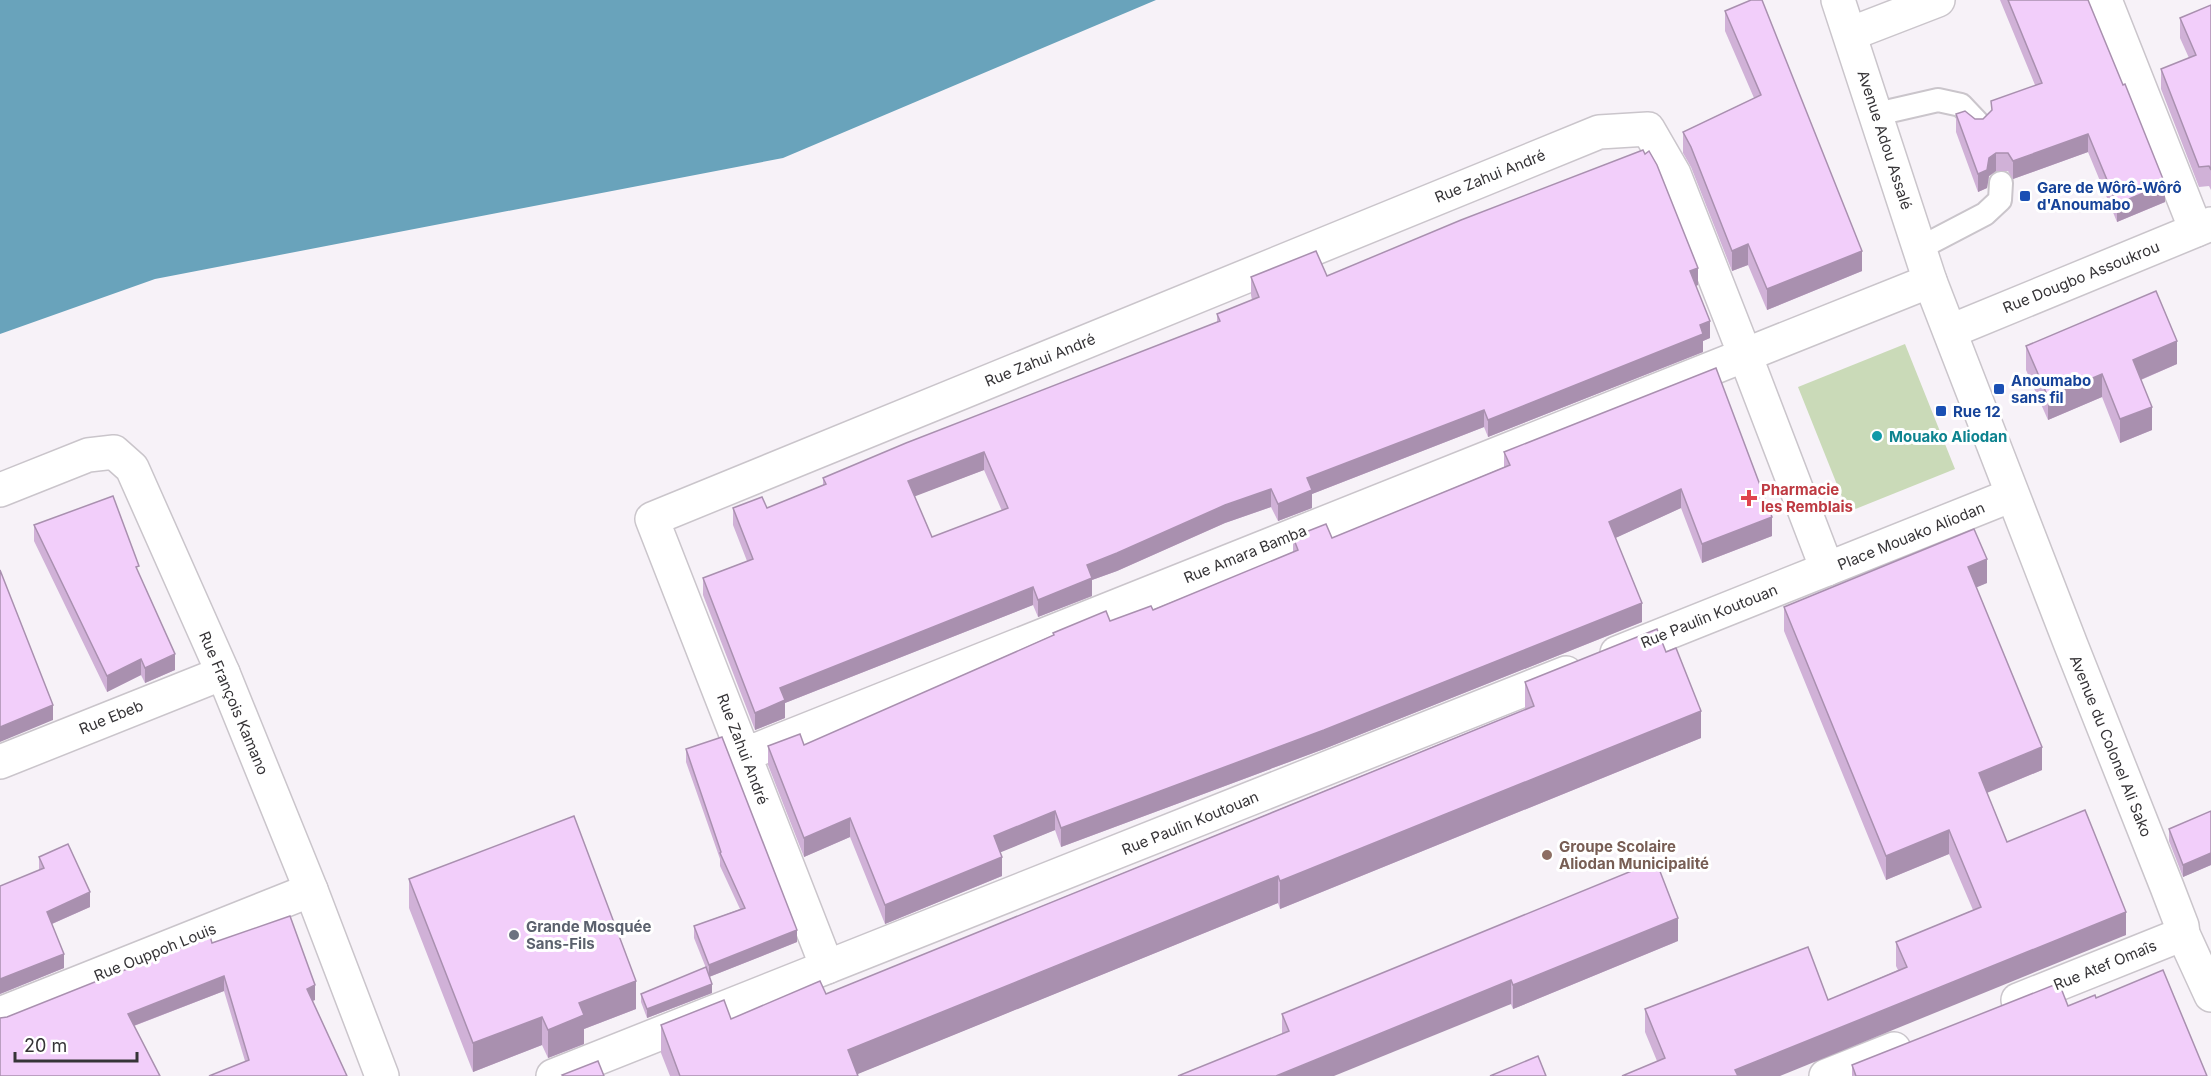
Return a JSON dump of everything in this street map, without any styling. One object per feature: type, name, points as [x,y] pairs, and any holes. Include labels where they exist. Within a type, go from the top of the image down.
[{"type":"street","name":"Avenue Adou Assalé","points":[[1838,0],[1930,281]]},
{"type":"street","points":[[1850,34],[1938,0]]},
{"type":"street","points":[[2105,0],[2203,227]]},
{"type":"street","name":"Rue Zahui André","points":[[827,967],[746,753],[652,519],[1599,132],[1648,129],[1674,174],[1745,356]]},
{"type":"street","name":"Rue Dougbo Assoukrou","points":[[1951,331],[2203,227]]},
{"type":"street","points":[[1745,356],[1930,281],[2012,495]]},
{"type":"street","name":"Place Mouako Aliodan","points":[[1745,356],[1827,569],[2012,495]]},
{"type":"street","name":"Rue Amara Bamba","points":[[746,753],[1745,356]]},
{"type":"street","name":"Rue François Kamano","points":[[0,490],[88,454],[114,452],[132,468],[223,673],[311,890],[382,1076]]},
{"type":"street","name":"Avenue du Colonel Ali Sako","points":[[2012,495],[2167,887],[2183,934],[2211,995]]},
{"type":"street","name":"Rue Paulin Koutouan","points":[[553,1076],[624,1063],[827,967],[1827,569]]},
{"type":"street","name":"Rue Ebeb","points":[[0,762],[223,673]]},
{"type":"street","name":"Rue Ouppoh Louis","points":[[0,1014],[311,890]]},
{"type":"street","name":"Rue Atef Omaîs","points":[[1989,1011],[2183,934]]},
{"type":"street","points":[[1826,1076],[1924,1037]]},
{"type":"lane","points":[[1877,114],[1938,100],[1961,105],[1979,124]]},
{"type":"lane","points":[[1920,248],[1985,214],[2000,200],[2001,183]]},
{"type":"green space","points":[[1905,344],[1955,469],[1848,512],[1798,387]]},
{"type":"water","points":[[0,0],[1156,0],[783,158],[155,279],[0,334]]},
{"type":"building","points":[[1751,0],[1762,0],[1862,251],[1767,289],[1748,244],[1732,251],[1683,132],[1761,95],[1725,11]]},
{"type":"building","points":[[2008,0],[2088,0],[2165,184],[2117,204],[2088,134],[2013,161],[2008,153],[1996,153],[1989,158],[1987,170],[1978,174],[1956,114],[1965,111],[1975,119],[1983,119],[1992,110],[1991,101],[2042,83]]},
{"type":"building","points":[[2211,5],[2211,170],[2209,166],[2199,167],[2161,69],[2196,55],[2180,18]]},
{"type":"building","points":[[1643,150],[1645,154],[1649,151],[1657,165],[1698,268],[1690,271],[1710,321],[1700,325],[1703,334],[1488,420],[1484,410],[1307,478],[1312,490],[1278,504],[1271,489],[1225,505],[1087,565],[1092,578],[1038,600],[1033,587],[780,688],[785,700],[755,713],[703,578],[753,559],[733,508],[762,497],[767,508],[826,484],[823,478],[906,443],[1220,321],[1217,314],[1259,297],[1251,277],[1316,251],[1327,276],[1461,220]],"holes":[[[984,452],[1008,508],[932,537],[908,481]]]},
{"type":"building","points":[[2156,291],[2177,341],[2133,360],[2152,407],[2120,419],[2102,374],[2048,397],[2026,346]]},
{"type":"building","points":[[1716,368],[1772,517],[1702,544],[1681,489],[1609,522],[1642,603],[1324,730],[1061,828],[1055,811],[994,836],[1002,857],[885,905],[850,818],[804,838],[768,746],[800,734],[804,745],[1106,611],[1110,621],[1151,606],[1153,610],[1298,550],[1293,537],[1326,524],[1332,538],[1510,465],[1504,452]]},
{"type":"building","points":[[113,496],[139,566],[136,567],[175,654],[145,668],[141,659],[107,676],[34,525]]},
{"type":"building","points":[[1974,529],[1987,559],[1968,567],[2042,747],[1979,773],[2007,842],[2085,810],[2126,912],[1735,1070],[1738,1076],[1622,1076],[1665,1058],[1645,1009],[1808,947],[1828,1000],[1907,967],[1896,942],[1981,907],[1949,830],[1886,856],[1784,607]]},
{"type":"building","points":[[0,570],[53,705],[0,727]]},
{"type":"building","points":[[1657,629],[1666,652],[1676,648],[1701,711],[1280,881],[1278,876],[848,1050],[858,1076],[680,1076],[661,1025],[724,1000],[731,1019],[820,981],[826,994],[1534,706],[1525,682]]},
{"type":"building","points":[[722,737],[797,930],[709,965],[694,926],[745,908],[720,853],[686,749]]},
{"type":"building","points":[[2211,811],[2211,853],[2183,865],[2169,829]]},
{"type":"building","name":"Grande Mosquée Sans-Fils","points":[[574,816],[636,981],[579,1003],[584,1015],[548,1030],[542,1017],[473,1043],[409,879]]},
{"type":"building","points":[[68,844],[90,892],[47,912],[64,954],[0,979],[0,886],[44,868],[39,857]]},
{"type":"building","points":[[1656,861],[1678,918],[1513,985],[1511,980],[1276,1076],[1178,1076],[1289,1031],[1282,1014]]},
{"type":"building","points":[[290,916],[315,985],[307,989],[347,1076],[209,1076],[249,1060],[224,976],[128,1014],[160,1076],[0,1076],[0,1018],[210,936],[212,943]]},
{"type":"building","points":[[706,967],[712,984],[647,1009],[641,994]]},
{"type":"building","points":[[2163,970],[2207,1076],[1856,1076],[1852,1065],[2059,983],[2068,1006],[2095,995],[2096,998]]},
{"type":"building","points":[[1538,1056],[1546,1076],[1490,1076]]},
{"type":"building","points":[[598,1061],[604,1076],[562,1075]]},
{"type":"place","name":"Gare de Wôrô-Wôrô d'Anoumabo","points":[[2025,196]]},
{"type":"place","name":"Anoumabo sans fil","points":[[1999,389]]},
{"type":"place","name":"Rue 12","points":[[1941,411]]},
{"type":"place","name":"Mouako Aliodan","points":[[1877,436]]},
{"type":"place","name":"Pharmacie les Remblais","points":[[1749,498]]},
{"type":"place","name":"Groupe Scolaire Aliodan Municipalité","points":[[1547,855]]},
{"type":"place","name":"Grande Mosquée Sans-Fils","points":[[514,935]]}]
